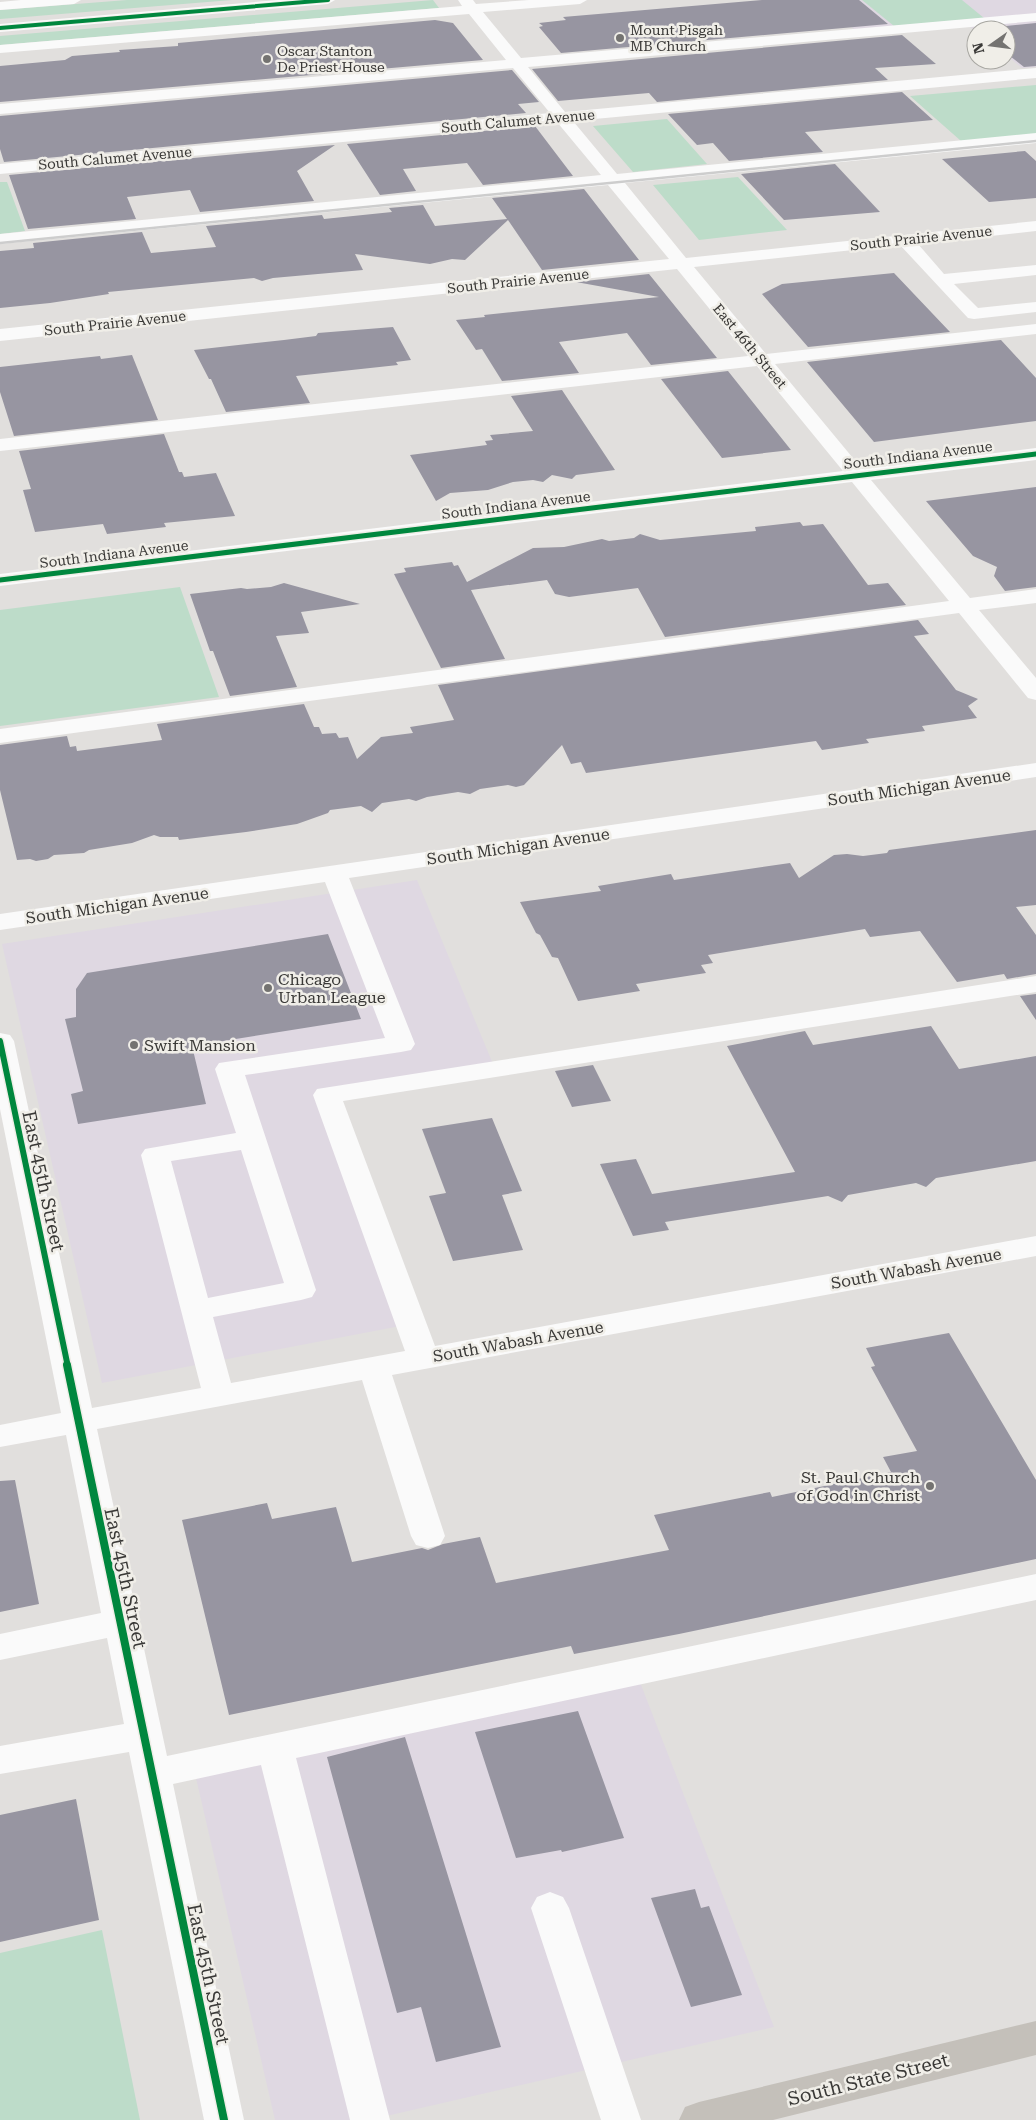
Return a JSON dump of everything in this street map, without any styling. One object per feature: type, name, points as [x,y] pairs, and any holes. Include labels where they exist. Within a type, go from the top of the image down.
[{"type":"main road","name":"South State Street","points":[[699,2120],[1036,2038]]},
{"type":"street","points":[[0,6],[74,0]]},
{"type":"street","points":[[0,28],[328,0]]},
{"type":"street","points":[[0,49],[468,5],[580,0]]},
{"type":"street","name":"East 46th Street","points":[[468,5],[1036,693]]},
{"type":"street","points":[[0,109],[1036,17]]},
{"type":"street","name":"South Calumet Avenue","points":[[0,169],[1036,73]]},
{"type":"street","points":[[0,239],[1036,138]]},
{"type":"street","name":"South Prairie Avenue","points":[[0,335],[1036,226]]},
{"type":"street","points":[[905,240],[940,280],[974,314],[1036,307]]},
{"type":"street","points":[[940,280],[1036,270]]},
{"type":"street","points":[[0,446],[1036,329]]},
{"type":"street","name":"South Indiana Avenue","points":[[0,580],[1036,454]]},
{"type":"street","points":[[0,736],[1036,596]]},
{"type":"street","name":"South Michigan Avenue","points":[[0,922],[1036,770]]},
{"type":"street","points":[[197,1310],[301,1290],[229,1069],[401,1044],[334,873]]},
{"type":"street","points":[[424,1358],[327,1095],[1036,984]]},
{"type":"street","name":"East 45th Street","points":[[0,1041],[11,1149],[79,1422],[224,2120]]},
{"type":"street","points":[[219,1396],[155,1155],[251,1139]]},
{"type":"street","name":"South Wabash Avenue","points":[[0,1436],[1036,1246]]},
{"type":"street","points":[[374,1368],[428,1536]]},
{"type":"street","points":[[152,1774],[1036,1588]]},
{"type":"street","points":[[0,1647],[120,1622]]},
{"type":"street","points":[[0,1760],[144,1735]]},
{"type":"street","points":[[275,1748],[370,2120]]},
{"type":"street","points":[[550,1908],[621,2120]]},
{"type":"shaded area","points":[[821,0],[1036,0],[1036,67],[1022,68],[1016,63],[1016,20],[966,20],[966,24],[858,33]]},
{"type":"shaded area","points":[[417,880],[495,1069],[328,1095],[411,1324],[102,1383],[2,944]]},
{"type":"shaded area","points":[[636,1672],[774,2027],[369,2120],[275,2120],[193,1765]]},
{"type":"green space","points":[[127,0],[232,0],[0,19],[0,10]]},
{"type":"green space","points":[[433,0],[439,8],[0,45],[0,36]]},
{"type":"green space","points":[[862,0],[962,0],[984,18],[894,26]]},
{"type":"green space","points":[[1036,85],[1036,134],[961,141],[910,96]]},
{"type":"green space","points":[[667,119],[707,164],[633,172],[593,126]]},
{"type":"green space","points":[[738,177],[787,230],[699,240],[653,185]]},
{"type":"green space","points":[[0,182],[7,182],[25,231],[0,234]]},
{"type":"green space","points":[[180,587],[219,697],[0,726],[0,610]]},
{"type":"green space","points":[[102,1930],[140,2120],[0,2120],[0,1953]]},
{"type":"building","points":[[762,0],[859,0],[888,24],[561,53],[539,27],[543,26],[539,23],[566,20],[563,17]]},
{"type":"building","points":[[435,20],[453,23],[483,60],[0,102],[0,66],[65,60],[72,56],[120,52],[119,50],[178,46],[178,43]]},
{"type":"building","points":[[1036,23],[1036,66],[1024,67],[1016,61],[1016,25]]},
{"type":"building","points":[[902,35],[936,64],[875,68],[888,80],[657,102],[649,93],[558,101],[532,69]]},
{"type":"building","points":[[512,70],[539,102],[518,104],[526,113],[4,162],[0,149],[0,116]]},
{"type":"building","points":[[902,92],[933,120],[805,132],[823,152],[729,161],[713,143],[697,145],[668,114]]},
{"type":"building","points":[[535,126],[573,176],[483,185],[467,163],[403,169],[416,191],[380,195],[347,144]]},
{"type":"building","points":[[335,145],[297,171],[314,201],[200,212],[190,190],[127,197],[136,219],[28,229],[9,175]]},
{"type":"building","points":[[1025,151],[1036,161],[1036,198],[989,202],[942,159]]},
{"type":"building","points":[[835,164],[880,212],[784,220],[741,174]]},
{"type":"building","points":[[584,189],[639,260],[542,270],[508,220],[465,260],[452,259],[430,264],[355,254],[363,270],[273,278],[262,281],[254,278],[108,292],[109,294],[50,303],[0,308],[0,251],[34,248],[33,243],[142,232],[151,253],[216,247],[206,226],[322,215],[324,219],[392,212],[389,208],[423,205],[435,226],[507,219],[492,198]]},
{"type":"building","points":[[894,273],[950,332],[808,347],[762,294],[782,284]]},
{"type":"building","points":[[649,274],[717,358],[651,365],[627,333],[559,342],[579,373],[502,381],[482,349],[476,350],[456,320],[485,317],[484,315],[659,297],[576,282]]},
{"type":"building","points":[[393,327],[411,360],[396,362],[398,365],[296,376],[310,403],[226,412],[211,379],[209,379],[194,350],[316,336],[318,333]]},
{"type":"building","points":[[1001,340],[1036,378],[1036,421],[874,442],[807,362]]},
{"type":"building","points":[[132,355],[158,420],[14,436],[0,392],[0,367],[100,356],[101,359]]},
{"type":"building","points":[[728,371],[791,450],[722,458],[661,379]]},
{"type":"building","points":[[562,390],[615,470],[576,475],[572,479],[552,475],[543,482],[533,480],[513,482],[488,490],[450,493],[436,501],[410,455],[487,445],[485,441],[493,440],[490,435],[533,431],[511,396]]},
{"type":"building","points":[[164,434],[179,472],[182,472],[184,477],[216,473],[235,516],[164,523],[166,527],[107,534],[103,524],[35,532],[23,490],[31,489],[19,451]]},
{"type":"building","points":[[1036,487],[1036,587],[1005,591],[994,576],[997,567],[973,556],[926,501]]},
{"type":"building","points":[[800,522],[803,526],[823,524],[868,585],[888,583],[906,605],[665,637],[638,588],[569,597],[555,594],[547,580],[471,590],[505,659],[441,668],[394,574],[406,572],[404,568],[452,562],[454,566],[458,565],[467,582],[533,548],[564,547],[602,539],[609,541],[634,538],[640,534],[660,540],[756,531],[755,527]]},
{"type":"building","points":[[284,583],[360,604],[301,612],[309,633],[276,636],[297,687],[230,696],[213,651],[210,651],[190,594],[241,588],[271,587]]},
{"type":"building","points":[[918,620],[929,634],[914,636],[956,690],[978,699],[968,706],[977,718],[922,726],[925,731],[866,739],[869,743],[822,750],[816,741],[586,773],[581,762],[571,764],[562,745],[524,785],[516,787],[508,785],[480,789],[470,794],[458,792],[427,797],[416,801],[409,799],[382,803],[372,812],[361,806],[330,810],[328,813],[297,824],[246,832],[179,840],[178,837],[154,835],[132,843],[89,850],[84,853],[54,855],[48,859],[36,861],[30,859],[17,860],[0,790],[0,745],[67,736],[70,747],[76,746],[77,751],[162,740],[157,724],[304,704],[314,727],[319,727],[322,734],[336,733],[339,738],[348,737],[357,759],[381,737],[413,733],[410,727],[454,720],[438,685]]},
{"type":"building","points":[[1036,830],[1036,905],[1016,907],[1036,935],[1036,974],[1007,979],[1004,974],[957,982],[920,931],[870,937],[865,929],[708,955],[713,963],[701,965],[706,973],[636,984],[640,991],[578,1001],[558,958],[552,957],[540,935],[536,933],[520,902],[601,891],[598,886],[671,874],[674,880],[790,863],[799,878],[834,855],[863,856],[887,853],[889,850]]},
{"type":"building","points":[[328,934],[361,1019],[192,1046],[206,1104],[78,1124],[71,1094],[83,1091],[65,1019],[76,1017],[76,989],[87,973]]},
{"type":"building","points":[[1036,994],[1036,1020],[1020,996]]},
{"type":"building","points":[[931,1026],[959,1069],[1036,1056],[1036,1161],[936,1178],[926,1187],[916,1183],[848,1195],[842,1202],[828,1196],[665,1222],[669,1230],[633,1236],[600,1164],[636,1159],[652,1194],[795,1172],[727,1046],[805,1031],[813,1045]]},
{"type":"building","points":[[593,1065],[611,1101],[572,1107],[555,1071]]},
{"type":"building","points":[[492,1118],[522,1191],[502,1195],[523,1250],[453,1261],[429,1196],[446,1193],[422,1129]]},
{"type":"building","points":[[949,1333],[1036,1480],[1036,1559],[679,1634],[574,1654],[571,1646],[229,1715],[182,1520],[267,1503],[272,1519],[336,1507],[352,1562],[422,1548],[428,1550],[443,1544],[480,1537],[496,1583],[669,1550],[654,1515],[770,1492],[772,1497],[891,1472],[883,1457],[917,1451],[871,1367],[875,1366],[866,1348]]},
{"type":"building","points":[[15,1480],[39,1604],[0,1612],[0,1481]]},
{"type":"building","points":[[578,1711],[624,1838],[562,1852],[561,1850],[516,1858],[475,1732]]},
{"type":"building","points":[[405,1737],[501,2047],[436,2062],[421,2007],[397,2013],[327,1757]]},
{"type":"building","points":[[76,1799],[99,1920],[0,1942],[0,1815]]},
{"type":"building","points":[[695,1889],[701,1908],[709,1906],[742,1995],[691,2007],[651,1898]]},
{"type":"railway","points":[[0,243],[1036,141]]},
{"type":"cycle path","points":[[0,28],[328,0]]},
{"type":"cycle path","points":[[0,580],[1036,454]]},
{"type":"cycle path","points":[[0,1041],[224,2120]]},
{"type":"place","name":"Mount Pisgah MB Church","points":[[620,38]]},
{"type":"place","name":"Oscar Stanton De Priest House","points":[[267,59]]},
{"type":"place","name":"Chicago Urban League","points":[[268,988]]},
{"type":"place","name":"Swift Mansion","points":[[134,1045]]},
{"type":"place","name":"St. Paul Church of God in Christ","points":[[930,1486]]}]
